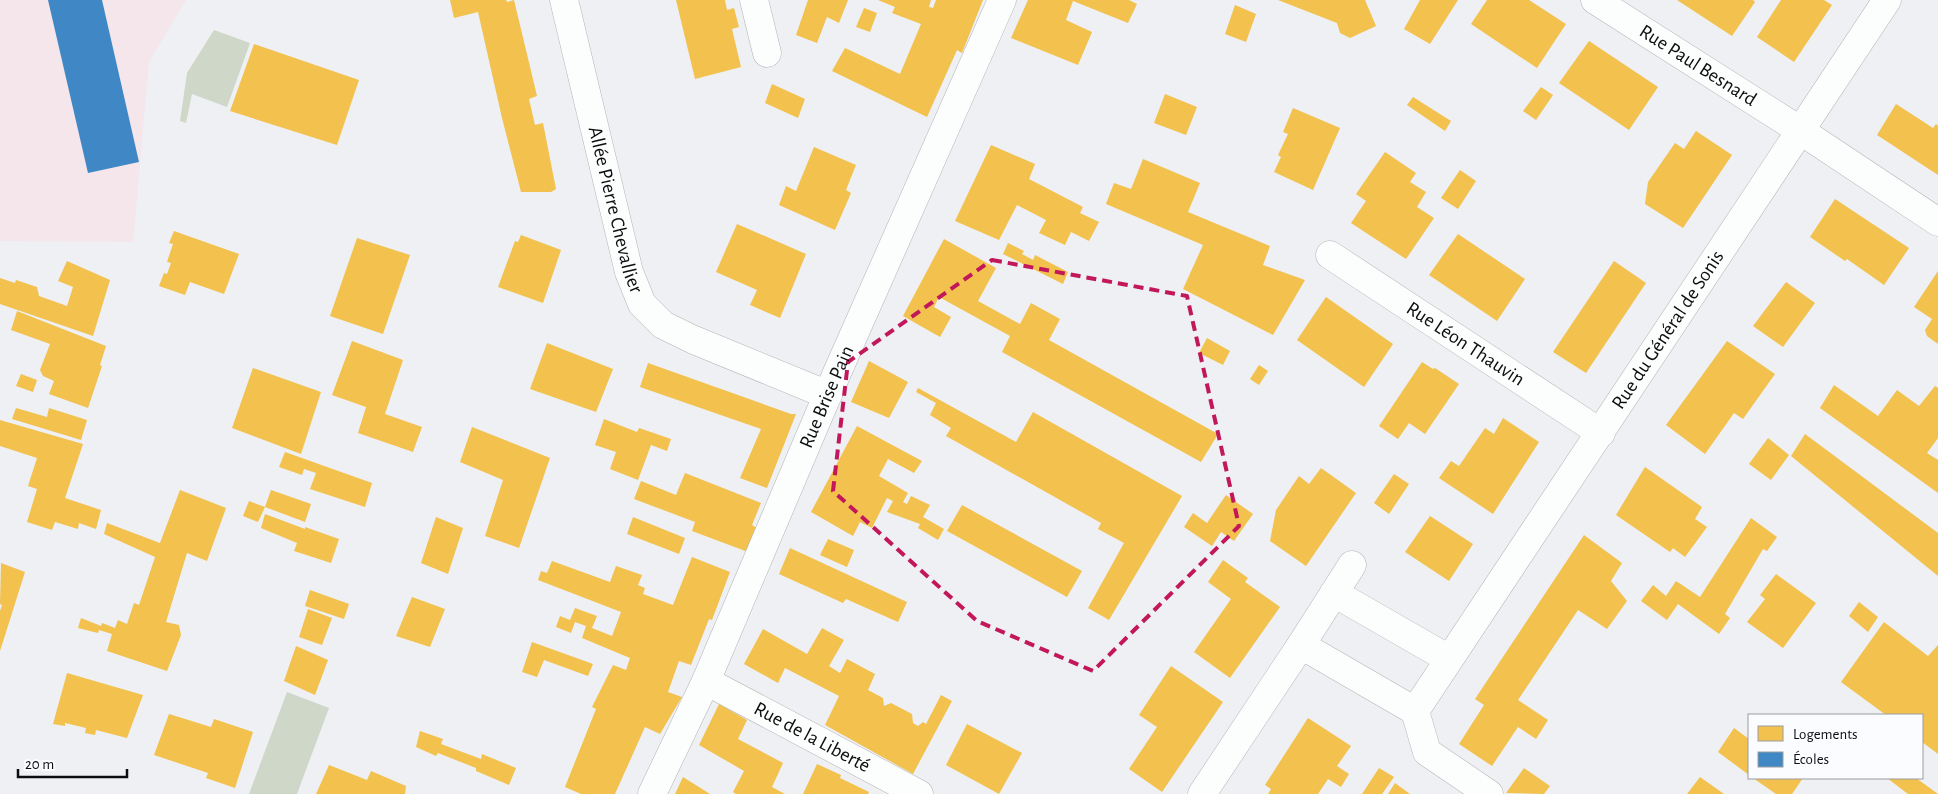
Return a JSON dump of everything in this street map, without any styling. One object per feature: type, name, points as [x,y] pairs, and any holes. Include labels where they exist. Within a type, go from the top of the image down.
[{"type":"street","name":"Allée Pierre Chevallier","points":[[564,0],[629,272],[642,304],[663,326],[828,394]]},
{"type":"street","points":[[754,0],[767,53]]},
{"type":"street","name":"Rue Brise Pain","points":[[652,794],[706,681],[828,394],[1002,0]]},
{"type":"street","name":"Rue Paul Besnard","points":[[1595,0],[1801,131],[1938,222]]},
{"type":"street","name":"Rue du Général de Sonis","points":[[1415,711],[1887,0]]},
{"type":"street","name":"Rue Léon Thauvin","points":[[1330,255],[1601,433]]},
{"type":"street","points":[[1202,794],[1352,565]]},
{"type":"street","points":[[1334,593],[1449,659]]},
{"type":"street","points":[[1301,645],[1415,711],[1427,752],[1488,794]]},
{"type":"street","name":"Rue de la Liberté","points":[[706,681],[919,794]]},
{"type":"highlighted area","points":[[992,260],[1187,296],[1239,526],[1093,671],[977,621],[833,491],[848,362]]},
{"type":"shaded area","points":[[0,0],[186,0],[149,62],[133,242],[0,241]]},
{"type":"green space","points":[[214,30],[250,43],[227,107],[192,94],[186,123],[180,121],[187,73]]},
{"type":"green space","points":[[287,692],[329,708],[297,794],[249,794]]},
{"type":"building: Logements","points":[[450,0],[506,0],[507,2],[514,0],[537,96],[529,99],[535,125],[543,123],[556,189],[551,192],[521,192],[478,12],[454,18]]},
{"type":"building: Logements","points":[[676,0],[725,0],[727,10],[734,8],[739,27],[732,29],[741,67],[695,79]]},
{"type":"building: Logements","points":[[808,0],[848,0],[839,23],[827,17],[817,43],[796,35]]},
{"type":"building: Logements","points":[[878,0],[931,0],[929,7],[933,8],[936,0],[983,0],[962,53],[957,50],[927,117],[832,71],[845,48],[900,74],[921,24],[892,13],[895,7]]},
{"type":"building: Logements","points":[[1028,0],[1129,0],[1137,4],[1128,23],[1073,1],[1066,20],[1092,32],[1078,65],[1011,38]]},
{"type":"building: Logements","points":[[1278,0],[1365,0],[1376,26],[1350,38],[1340,33],[1337,23]]},
{"type":"building: Logements","points":[[1420,0],[1458,0],[1430,44],[1404,29]]},
{"type":"building: Logements","points":[[1487,0],[1529,0],[1566,24],[1537,68],[1471,24]]},
{"type":"building: Logements","points":[[1677,0],[1753,0],[1755,2],[1732,36]]},
{"type":"building: Logements","points":[[1781,0],[1824,0],[1832,5],[1794,62],[1757,37]]},
{"type":"building: Logements","points":[[1235,5],[1256,14],[1246,42],[1225,34]]},
{"type":"building: Logements","points":[[864,8],[877,13],[870,32],[856,27]]},
{"type":"building: Logements","points":[[1589,41],[1658,87],[1629,130],[1559,83]]},
{"type":"building: Logements","points":[[254,44],[359,80],[337,145],[230,111]]},
{"type":"building: Logements","points":[[772,84],[805,99],[798,118],[765,103]]},
{"type":"building: Logements","points":[[1541,87],[1553,95],[1536,120],[1523,111]]},
{"type":"building: Logements","points":[[1165,94],[1197,107],[1186,135],[1154,123]]},
{"type":"building: Logements","points":[[1413,97],[1451,121],[1445,131],[1407,105]]},
{"type":"building: Logements","points":[[1896,104],[1933,128],[1936,124],[1938,126],[1938,175],[1877,135]]},
{"type":"building: Logements","points":[[1293,108],[1340,128],[1313,190],[1274,172],[1281,157],[1278,155],[1288,134],[1283,132]]},
{"type":"building: Logements","points":[[1696,131],[1732,155],[1683,228],[1645,204],[1648,182],[1675,143],[1684,149]]},
{"type":"building: Logements","points":[[991,145],[1035,164],[1029,179],[1083,207],[1080,213],[1099,222],[1089,241],[1071,232],[1065,245],[1039,233],[1046,220],[1017,205],[999,240],[955,221]]},
{"type":"building: Logements","points":[[814,147],[856,165],[846,190],[851,193],[835,230],[779,205],[786,186],[796,191]]},
{"type":"building: Logements","points":[[1385,152],[1416,173],[1410,182],[1426,192],[1417,207],[1434,218],[1406,259],[1351,223],[1366,201],[1356,194]]},
{"type":"building: Logements","points":[[1143,159],[1200,183],[1188,212],[1270,246],[1263,265],[1305,280],[1273,335],[1183,289],[1203,245],[1106,204],[1114,183],[1131,189]]},
{"type":"building: Logements","points":[[1460,170],[1476,181],[1458,209],[1441,198]]},
{"type":"building: Logements","points":[[1835,199],[1909,248],[1884,285],[1847,259],[1845,261],[1810,237]]},
{"type":"building: Logements","points":[[737,224],[806,254],[780,318],[750,305],[757,290],[716,272]]},
{"type":"building: Logements","points":[[174,231],[239,254],[224,294],[190,282],[185,295],[159,286],[164,273],[167,274],[171,263],[167,262],[173,244],[169,243]]},
{"type":"building: Logements","points":[[1458,234],[1525,279],[1497,321],[1429,275]]},
{"type":"building: Logements","points":[[521,235],[561,250],[543,303],[498,287],[515,241],[518,242]]},
{"type":"building: Logements","points":[[357,238],[410,255],[383,334],[330,316]]},
{"type":"building: Logements","points":[[944,239],[996,268],[978,301],[1020,324],[1031,303],[1060,319],[1049,340],[1218,434],[1201,462],[1002,352],[1010,336],[939,297],[934,307],[951,317],[940,337],[903,316]]},
{"type":"building: Logements","points":[[1008,243],[1024,251],[1022,254],[1033,260],[1035,255],[1068,272],[1063,284],[1003,254]]},
{"type":"building: Logements","points":[[67,261],[110,280],[93,336],[0,304],[0,278],[15,283],[16,280],[37,287],[39,296],[67,306],[73,287],[58,281]]},
{"type":"building: Logements","points":[[1614,261],[1646,283],[1586,373],[1553,352]]},
{"type":"building: Logements","points":[[1938,271],[1938,344],[1927,336],[1925,330],[1932,319],[1914,307]]},
{"type":"building: Logements","points":[[1786,282],[1815,303],[1783,347],[1753,326]]},
{"type":"building: Logements","points":[[1326,297],[1393,344],[1364,387],[1297,340]]},
{"type":"building: Logements","points":[[17,311],[106,346],[100,365],[102,366],[88,408],[49,394],[54,381],[43,376],[40,370],[50,344],[11,330]]},
{"type":"building: Logements","points":[[1207,338],[1230,351],[1223,365],[1199,353]]},
{"type":"building: Logements","points":[[352,341],[403,360],[385,414],[422,427],[413,452],[358,433],[366,407],[332,395]]},
{"type":"building: Logements","points":[[1727,341],[1775,374],[1743,419],[1734,413],[1705,454],[1666,425]]},
{"type":"building: Logements","points":[[547,343],[613,369],[596,412],[530,389]]},
{"type":"building: Logements","points":[[869,361],[908,382],[889,418],[851,402]]},
{"type":"building: Logements","points":[[1422,362],[1459,384],[1425,434],[1409,423],[1398,439],[1379,426]]},
{"type":"building: Logements","points":[[648,363],[791,414],[796,414],[767,488],[740,478],[761,429],[640,387]]},
{"type":"building: Logements","points":[[1259,365],[1268,371],[1259,385],[1250,379]]},
{"type":"building: Logements","points":[[253,368],[321,392],[301,454],[232,428]]},
{"type":"building: Logements","points":[[21,374],[37,380],[33,392],[16,386]]},
{"type":"building: Logements","points":[[1834,385],[1878,416],[1897,390],[1919,406],[1935,386],[1938,388],[1938,438],[1927,453],[1938,460],[1938,493],[1820,408]]},
{"type":"building: Logements","points":[[918,388],[1016,442],[1033,412],[1182,496],[1109,620],[1088,608],[1124,543],[1098,529],[1101,523],[946,436],[951,428],[930,415],[936,403],[916,392]]},
{"type":"building: Logements","points":[[16,408],[47,417],[49,408],[87,420],[81,440],[12,419]]},
{"type":"building: Logements","points":[[1503,418],[1539,442],[1493,514],[1439,478],[1451,461],[1459,466],[1485,428],[1494,434]]},
{"type":"building: Logements","points":[[604,419],[637,432],[639,428],[671,439],[667,451],[651,445],[638,480],[610,469],[616,452],[595,445]]},
{"type":"building: Logements","points":[[0,420],[83,444],[65,498],[101,510],[96,529],[79,523],[78,529],[55,522],[52,530],[27,522],[37,489],[28,486],[37,458],[0,446]]},
{"type":"building: Logements","points":[[857,426],[922,461],[914,473],[888,459],[879,476],[908,493],[903,502],[907,504],[911,496],[930,505],[923,517],[944,529],[938,540],[918,528],[920,524],[887,512],[893,501],[887,498],[872,528],[860,522],[853,536],[811,512]]},
{"type":"building: Logements","points":[[472,427],[550,458],[519,548],[485,536],[503,480],[460,462]]},
{"type":"building: Logements","points":[[1805,434],[1938,533],[1938,576],[1791,456]]},
{"type":"building: Logements","points":[[1768,438],[1789,455],[1771,480],[1749,464]]},
{"type":"building: Logements","points":[[285,452],[372,483],[365,507],[310,489],[316,473],[304,469],[302,475],[279,467]]},
{"type":"building: Logements","points":[[1645,467],[1702,507],[1695,519],[1707,527],[1685,557],[1673,548],[1670,552],[1616,515]]},
{"type":"building: Logements","points":[[1321,468],[1356,493],[1306,566],[1270,541],[1276,510],[1299,476],[1309,484]]},
{"type":"building: Logements","points":[[685,473],[761,503],[752,525],[757,528],[748,552],[692,531],[695,522],[634,499],[641,481],[676,495]]},
{"type":"building: Logements","points":[[1394,474],[1409,484],[1389,514],[1374,503]]},
{"type":"building: Logements","points":[[180,490],[226,508],[207,561],[187,553],[166,622],[179,625],[181,635],[167,671],[107,651],[112,634],[99,630],[98,633],[78,628],[81,618],[101,626],[102,623],[115,628],[118,620],[127,624],[134,603],[139,605],[155,557],[104,534],[107,523],[160,543]]},
{"type":"building: Logements","points":[[271,490],[311,504],[305,522],[265,507]]},
{"type":"building: Logements","points":[[1226,495],[1253,514],[1234,541],[1221,532],[1212,546],[1184,527],[1193,513],[1207,523]]},
{"type":"building: Logements","points":[[249,501],[265,507],[258,522],[243,516]]},
{"type":"building: Logements","points":[[962,505],[1082,571],[1067,597],[947,531]]},
{"type":"building: Logements","points":[[265,514],[339,539],[331,563],[294,551],[297,543],[261,528]]},
{"type":"building: Logements","points":[[1430,516],[1473,544],[1449,581],[1405,552]]},
{"type":"building: Logements","points":[[436,517],[463,528],[448,574],[421,563]]},
{"type":"building: Logements","points":[[633,517],[685,538],[679,554],[627,534]]},
{"type":"building: Logements","points":[[1751,518],[1777,537],[1767,551],[1763,549],[1725,614],[1730,618],[1719,634],[1678,604],[1667,620],[1641,601],[1653,585],[1666,596],[1676,581],[1700,597]]},
{"type":"building: Logements","points":[[1584,535],[1622,563],[1611,581],[1627,601],[1607,629],[1578,610],[1518,700],[1548,720],[1536,739],[1518,727],[1492,766],[1459,744],[1484,705],[1475,699]]},
{"type":"building: Logements","points":[[828,539],[854,550],[847,567],[820,555]]},
{"type":"building: Logements","points":[[790,548],[907,602],[898,622],[846,599],[843,603],[779,574]]},
{"type":"building: Logements","points":[[692,557],[730,572],[712,620],[709,619],[691,665],[679,661],[668,692],[682,697],[660,734],[645,727],[615,794],[581,794],[565,787],[596,709],[592,707],[613,665],[626,670],[630,658],[582,638],[586,626],[575,622],[571,633],[556,627],[560,616],[570,620],[575,608],[597,616],[592,628],[612,636],[621,612],[538,580],[541,571],[547,573],[552,561],[610,582],[616,566],[642,575],[638,585],[645,588],[643,594],[673,605]]},
{"type":"building: Logements","points":[[1223,560],[1248,578],[1245,582],[1280,607],[1230,678],[1194,652],[1231,599],[1208,582]]},
{"type":"building: Logements","points":[[1,563],[25,572],[0,651],[0,611],[2,605],[0,604]]},
{"type":"building: Logements","points":[[1776,574],[1816,603],[1783,648],[1747,622],[1765,599],[1760,595]]},
{"type":"building: Logements","points":[[310,590],[349,604],[344,619],[305,606]]},
{"type":"building: Logements","points":[[412,597],[445,609],[430,647],[396,636]]},
{"type":"building: Logements","points":[[1859,602],[1878,617],[1868,632],[1849,616]]},
{"type":"building: Logements","points":[[308,609],[332,618],[322,645],[299,637]]},
{"type":"building: Logements","points":[[1884,622],[1928,656],[1938,645],[1938,754],[1923,743],[1923,714],[1885,714],[1841,682]]},
{"type":"building: Logements","points":[[822,628],[844,640],[829,666],[840,673],[847,659],[875,674],[868,690],[883,698],[884,706],[891,703],[912,714],[913,723],[918,726],[923,722],[926,724],[941,695],[952,701],[913,774],[825,725],[839,696],[785,668],[778,683],[744,664],[763,629],[807,654]]},
{"type":"building: Logements","points":[[532,642],[593,664],[588,676],[544,660],[537,677],[522,672]]},
{"type":"building: Logements","points":[[296,646],[328,660],[315,695],[284,681]]},
{"type":"building: Logements","points":[[1171,666],[1223,702],[1162,792],[1129,769],[1157,727],[1139,715]]},
{"type":"building: Logements","points":[[67,673],[143,695],[127,738],[96,730],[95,735],[85,733],[86,728],[65,723],[65,726],[53,724]]},
{"type":"building: Logements","points":[[719,704],[747,720],[738,739],[783,763],[772,787],[785,794],[736,794],[733,792],[744,771],[699,745]]},
{"type":"building: Logements","points":[[169,714],[211,727],[214,719],[253,732],[235,788],[206,778],[208,773],[154,755]]},
{"type":"building: Logements","points":[[1308,718],[1351,746],[1337,766],[1349,774],[1341,787],[1328,779],[1318,794],[1268,794],[1271,789],[1265,785]]},
{"type":"building: Logements","points":[[967,724],[1022,753],[999,794],[946,765]]},
{"type":"building: Logements","points":[[1734,728],[1748,738],[1748,774],[1718,752]]},
{"type":"building: Logements","points":[[420,731],[443,739],[441,744],[481,759],[482,754],[516,768],[509,785],[476,771],[476,768],[438,753],[436,756],[416,747]]},
{"type":"building: Logements","points":[[817,764],[841,775],[840,778],[869,792],[868,794],[803,794]]},
{"type":"building: Logements","points":[[329,765],[367,780],[371,771],[406,786],[405,794],[316,794]]},
{"type":"building: Logements","points":[[1379,768],[1394,777],[1382,794],[1362,794]]},
{"type":"building: Logements","points":[[1524,768],[1550,786],[1544,794],[1506,793]]},
{"type":"building: Logements","points":[[683,777],[710,794],[675,794]]},
{"type":"building: Logements","points":[[1700,777],[1724,794],[1687,794]]},
{"type":"building: Logements","points":[[1754,779],[1802,779],[1792,794],[1776,794]]},
{"type":"building: Logements","points":[[1888,779],[1917,779],[1938,794],[1908,794]]},
{"type":"building: Logements","points":[[1395,783],[1410,794],[1388,794]]},
{"type":"building: Écoles","points":[[48,0],[102,0],[139,162],[88,173]]}]
